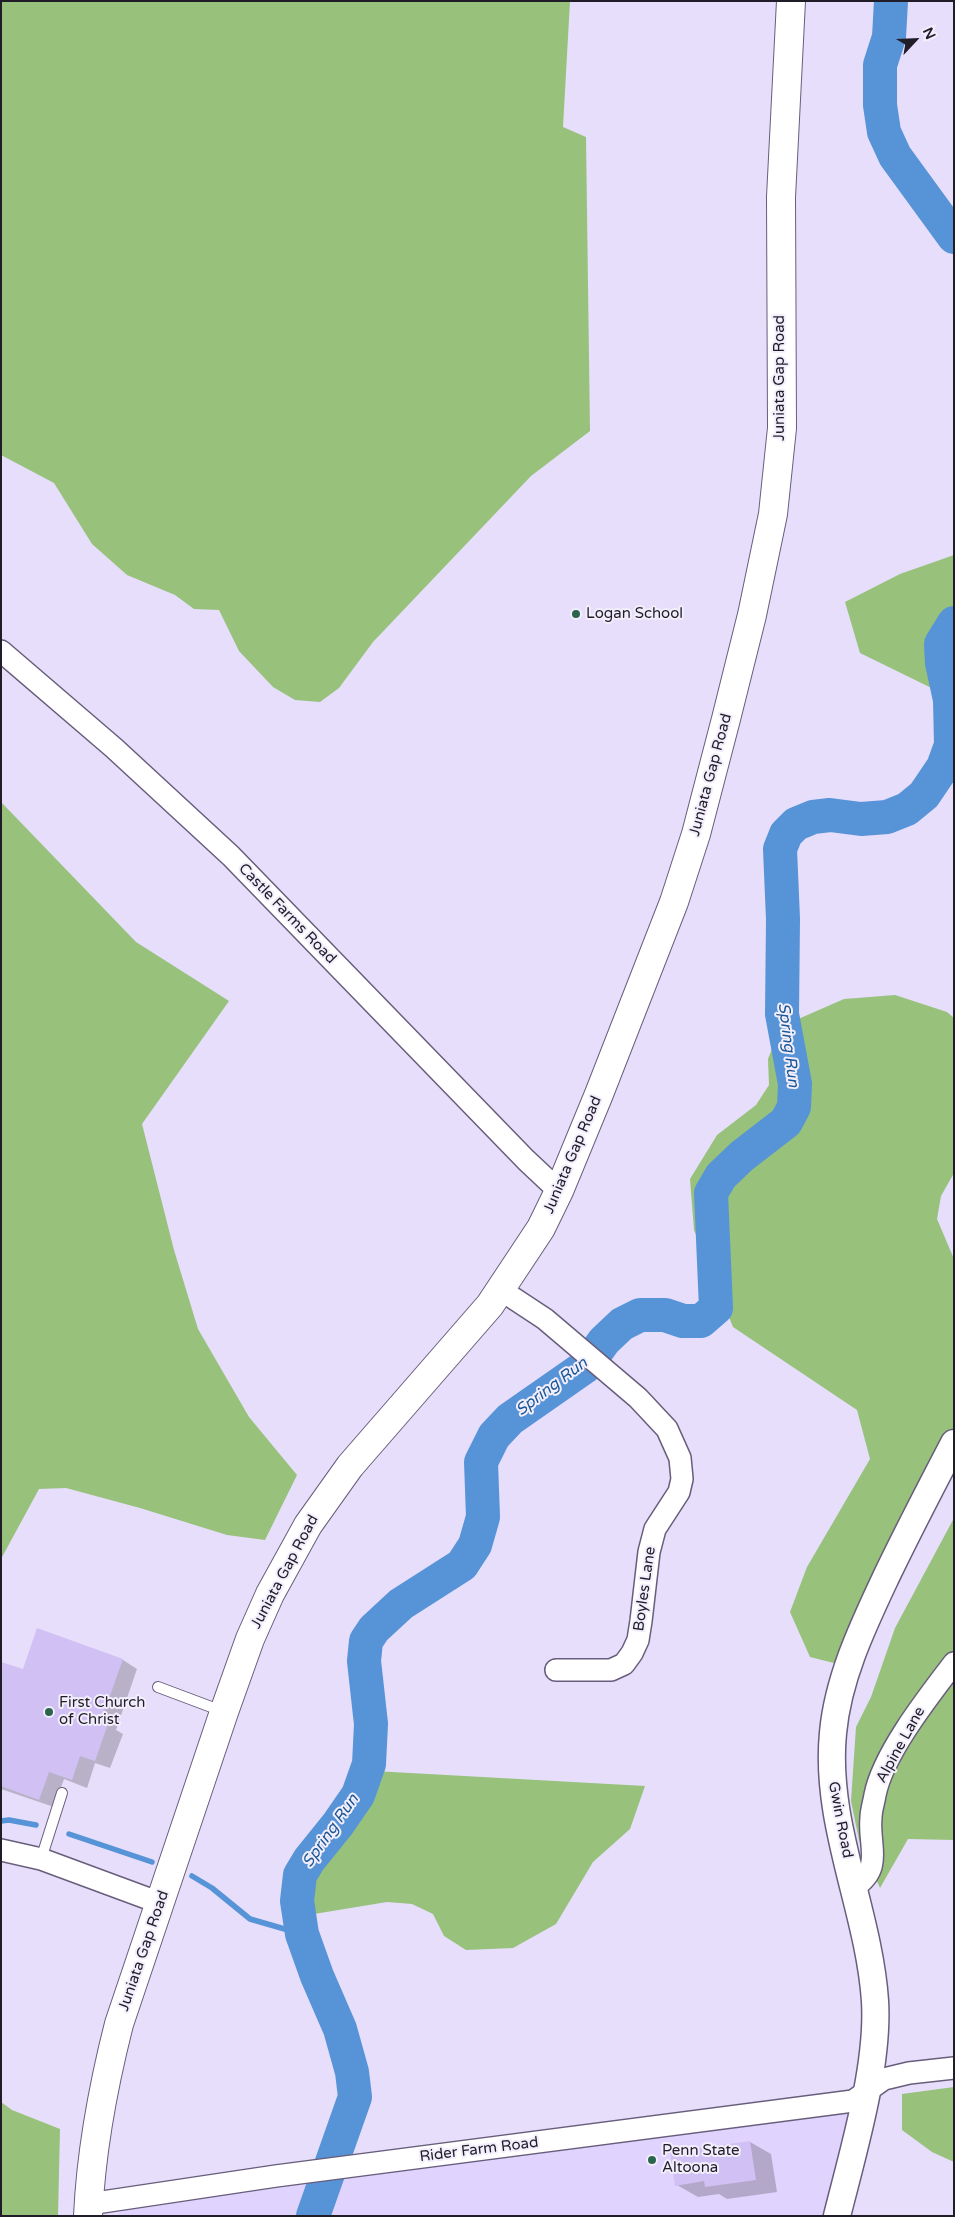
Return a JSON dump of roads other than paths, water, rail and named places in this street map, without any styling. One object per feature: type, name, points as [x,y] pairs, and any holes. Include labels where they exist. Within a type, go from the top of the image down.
[{"type":"main road","name":"Juniata Gap Road","points":[[88,2210],[97,2125],[107,2071],[119,2024],[250,1639],[270,1594],[308,1525],[350,1466],[501,1290],[540,1228],[559,1191],[674,902],[696,834],[767,549],[777,480],[782,428],[781,197],[791,1]]},
{"type":"street","name":"Castle Farms Road","points":[[1,652],[114,748],[231,856],[526,1160],[559,1191]]},
{"type":"street","name":"Boyles Lane","points":[[501,1290],[545,1319],[638,1398],[667,1429],[680,1458],[682,1479],[679,1492],[655,1529],[650,1552],[642,1621],[638,1640],[632,1653],[624,1664],[611,1670],[556,1670]]},
{"type":"street","name":"Gwin Road","points":[[837,2216],[866,2092],[874,2038],[875,2002],[872,1970],[836,1809],[831,1769],[833,1732],[840,1695],[867,1617],[954,1442]]},
{"type":"street","name":"Alpine Lane","points":[[854,1887],[866,1880],[874,1859],[870,1818],[877,1784],[924,1702],[954,1663]]},
{"type":"street","points":[[1,1850],[40,1859],[160,1903]]},
{"type":"street","name":"Rider Farm Road","points":[[88,2210],[320,2171],[853,2101],[884,2079],[909,2073],[954,2068]]},
{"type":"lane","points":[[158,1687],[224,1712]]},
{"type":"lane","points":[[40,1859],[62,1793]]},
{"type":"waterway","name":"Spring Run","points":[[891,1],[889,37],[880,65],[880,105],[884,132],[895,156],[954,237]]},
{"type":"waterway","name":"Spring Run","points":[[313,2216],[355,2097],[352,2072],[340,2029],[317,1976],[302,1934],[297,1901],[300,1875],[309,1860],[358,1795],[369,1764],[371,1724],[364,1661],[366,1641],[374,1629],[401,1604],[462,1565],[475,1545],[483,1517],[481,1462],[494,1436],[510,1419],[586,1366],[604,1341],[622,1324],[640,1315],[665,1315],[683,1321],[701,1321],[716,1308],[711,1193],[721,1176],[742,1156],[786,1122],[794,1107],[795,1084],[782,1014],[783,919],[780,849],[786,834],[796,824],[813,817],[830,815],[861,819],[887,817],[907,809],[924,795],[943,767],[951,745],[950,700],[942,663],[941,644],[954,623]]},
{"type":"waterway","points":[[1,1821],[9,1820],[36,1825]]},
{"type":"waterway","points":[[69,1834],[152,1862]]},
{"type":"waterway","points":[[192,1876],[212,1888],[250,1919],[302,1934]]},
{"type":"place","name":"Logan School","points":[[576,614]]},
{"type":"place","name":"First Church of Christ","points":[[49,1712]]},
{"type":"place","name":"Penn State Altoona","points":[[652,2160]]}]
